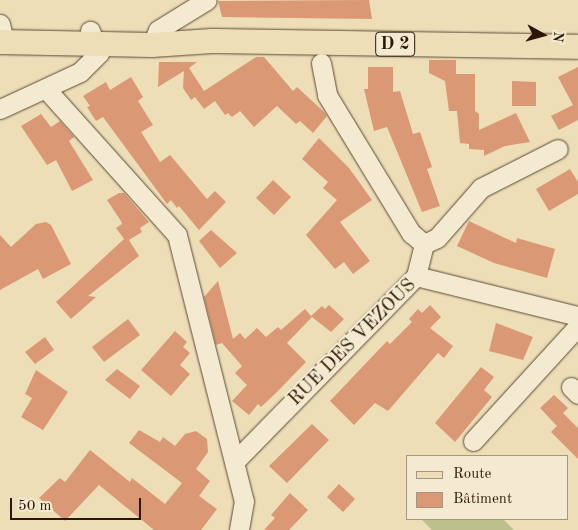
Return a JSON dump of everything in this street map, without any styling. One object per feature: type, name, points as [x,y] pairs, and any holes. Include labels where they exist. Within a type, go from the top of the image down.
[{"type":"main road","name":"D 2","points":[[1,33],[93,38],[155,38],[212,41],[578,47]]},
{"type":"street","points":[[155,38],[207,0]]},
{"type":"street","points":[[0,110],[34,92],[46,89],[80,72],[99,53],[93,38]]},
{"type":"street","points":[[321,63],[327,95],[411,233],[424,244]]},
{"type":"street","points":[[46,89],[177,235],[244,501],[239,530]]},
{"type":"street","points":[[424,244],[437,238],[481,188],[558,149]]},
{"type":"street","points":[[416,276],[424,244]]},
{"type":"street","name":"RUE DES VEZOUS","points":[[235,461],[416,276],[578,316]]},
{"type":"street","points":[[473,441],[578,326]]},
{"type":"green space","points":[[422,520],[504,520],[514,530],[432,530]]},
{"type":"building","points":[[369,0],[372,19],[222,17],[218,1]]},
{"type":"building","points":[[256,57],[264,57],[293,91],[297,87],[327,116],[313,133],[300,121],[296,124],[277,106],[254,127],[240,111],[232,117],[228,113],[225,115],[215,101],[204,109],[195,97],[191,100],[183,88],[184,71],[158,87],[159,62],[197,62],[189,68],[204,91]]},
{"type":"building","points":[[429,60],[456,60],[456,74],[475,74],[475,111],[479,114],[479,130],[516,113],[530,142],[505,146],[484,156],[484,150],[469,149],[469,144],[460,143],[457,111],[449,111],[445,81],[429,73]]},
{"type":"building","points":[[368,67],[393,67],[393,92],[400,91],[413,134],[420,132],[432,167],[427,169],[440,206],[422,212],[387,127],[374,131],[364,89],[368,89]]},
{"type":"building","points":[[578,67],[578,120],[559,130],[551,116],[573,105],[558,77]]},
{"type":"building","points":[[131,77],[143,97],[138,101],[153,125],[141,132],[160,162],[170,155],[207,199],[215,191],[226,202],[199,230],[179,206],[177,208],[171,200],[167,204],[103,117],[96,121],[87,107],[90,106],[83,96],[106,82],[110,90]]},
{"type":"building","points":[[512,81],[536,82],[536,106],[512,106]]},
{"type":"building","points":[[41,114],[51,127],[60,121],[74,137],[69,141],[93,180],[72,191],[56,160],[47,165],[21,126]]},
{"type":"building","points":[[319,138],[349,168],[372,200],[340,222],[370,261],[353,274],[344,262],[335,269],[306,235],[337,200],[323,188],[328,182],[302,159]]},
{"type":"building","points":[[570,169],[578,182],[578,194],[549,211],[536,189]]},
{"type":"building","points":[[273,180],[291,197],[274,215],[256,198]]},
{"type":"building","points":[[119,193],[124,193],[149,222],[140,228],[142,232],[129,240],[139,256],[88,296],[96,297],[71,319],[56,302],[124,239],[116,228],[122,224],[121,221],[107,200]]},
{"type":"building","points":[[469,221],[516,243],[517,238],[555,249],[547,278],[494,263],[457,246]]},
{"type":"building","points":[[46,222],[51,225],[71,264],[43,279],[38,269],[0,290],[0,235],[11,247],[36,224]]},
{"type":"building","points":[[211,230],[237,253],[220,268],[199,241]]},
{"type":"building","points":[[218,281],[233,339],[240,333],[245,339],[257,328],[266,337],[278,327],[281,330],[305,309],[311,316],[322,306],[325,309],[329,305],[344,319],[331,332],[312,317],[287,343],[306,362],[261,407],[258,404],[249,415],[232,401],[247,385],[235,373],[242,366],[222,343],[216,345],[204,297]]},
{"type":"building","points":[[430,305],[441,317],[430,328],[453,346],[444,358],[438,353],[388,411],[375,403],[354,425],[330,401],[387,341],[390,344],[412,322],[409,319],[418,309],[422,313]]},
{"type":"building","points":[[128,319],[140,335],[104,362],[92,347]]},
{"type":"building","points":[[496,323],[533,337],[523,360],[489,351]]},
{"type":"building","points":[[175,331],[187,342],[183,347],[190,353],[180,365],[190,374],[171,396],[141,370]]},
{"type":"building","points":[[45,337],[54,350],[35,364],[25,352]]},
{"type":"building","points":[[481,367],[494,377],[484,390],[492,397],[455,442],[435,423]]},
{"type":"building","points":[[117,369],[140,386],[130,399],[105,380]]},
{"type":"building","points":[[36,370],[68,392],[43,430],[21,417],[32,398],[25,394]]},
{"type":"building","points":[[554,395],[568,408],[563,413],[578,428],[578,459],[551,432],[557,426],[540,408]]},
{"type":"building","points":[[312,424],[329,440],[287,483],[269,466]]},
{"type":"building","points":[[139,430],[160,442],[163,437],[175,446],[185,434],[196,431],[207,439],[208,452],[196,469],[210,481],[199,496],[217,509],[201,530],[154,530],[99,485],[65,521],[39,498],[60,478],[65,482],[90,450],[130,482],[132,478],[165,504],[182,483],[129,443]]},
{"type":"building","points":[[339,484],[355,499],[343,512],[327,497]]},
{"type":"building","points":[[290,493],[308,510],[289,530],[264,530],[275,518],[271,515]]}]
